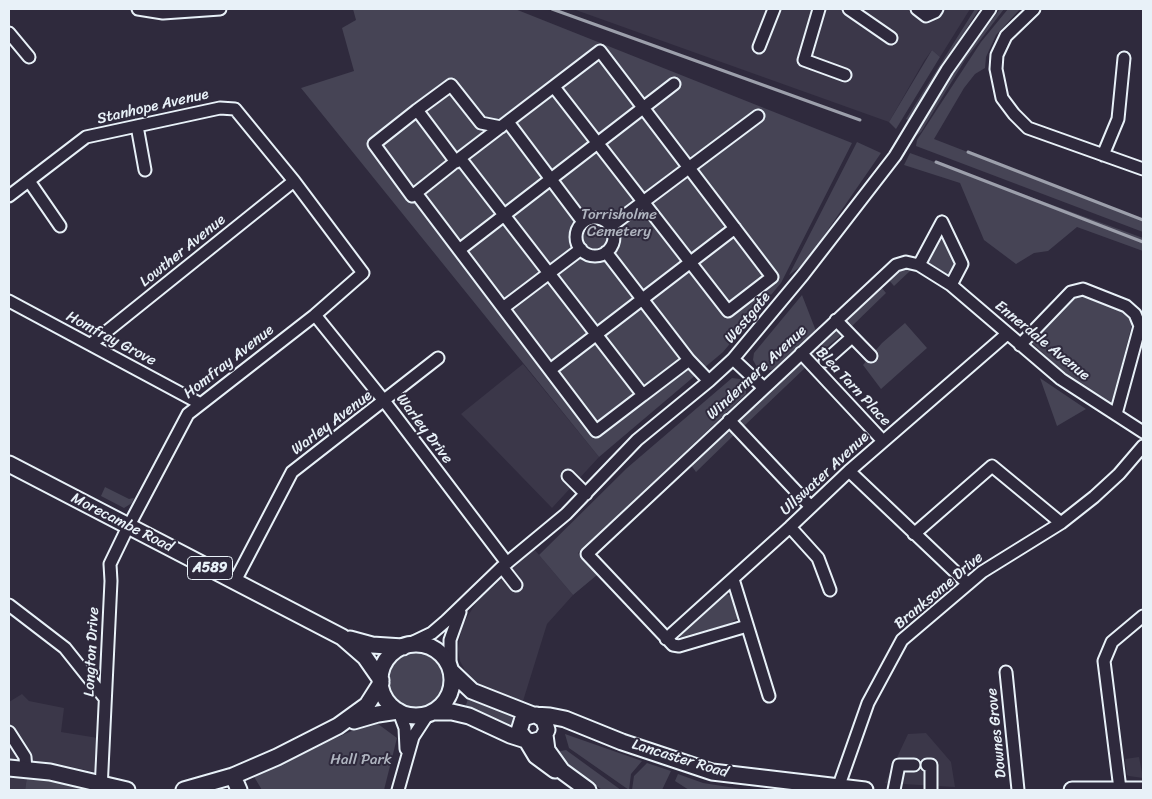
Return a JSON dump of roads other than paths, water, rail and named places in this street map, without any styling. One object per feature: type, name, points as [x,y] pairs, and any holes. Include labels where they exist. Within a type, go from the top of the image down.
[{"type":"main road","name":"Morecambe Road","points":[[9,464],[342,637],[365,656],[381,681]]},
{"type":"main road","name":"Morecambe Road","points":[[342,637],[372,645],[404,647]]},
{"type":"main road","name":"A589","points":[[404,647],[418,645],[429,647],[439,652],[451,670]]},
{"type":"main road","points":[[338,726],[367,705],[381,681],[387,659],[404,647]]},
{"type":"main road","name":"Lancaster Road","points":[[451,670],[472,692],[534,715],[559,718],[712,772],[865,790]]},
{"type":"main road","points":[[431,713],[441,706],[451,691],[451,670]]},
{"type":"main road","name":"A589","points":[[381,681],[386,700],[399,712]]},
{"type":"main road","points":[[184,790],[233,776],[277,757],[338,726],[368,716],[399,712],[417,716],[431,713],[460,713],[478,718],[510,735],[526,740],[537,741],[545,735]]},
{"type":"main road","points":[[562,771],[554,770],[542,761],[520,734],[520,724],[523,718],[534,715],[544,720],[547,727],[545,735],[547,750],[562,771],[588,790]]},
{"type":"main road","name":"Lancaster Road","points":[[545,735],[560,728],[587,729]]},
{"type":"main road","points":[[9,768],[50,772],[101,788],[127,790]]},
{"type":"main road","points":[[233,776],[239,790]]},
{"type":"main road","points":[[1072,790],[1143,790]]},
{"type":"street","points":[[138,9],[163,13],[220,9]]},
{"type":"street","points":[[759,47],[774,9]]},
{"type":"street","points":[[819,9],[804,60],[845,74]]},
{"type":"street","points":[[850,9],[892,38]]},
{"type":"street","points":[[917,9],[926,16],[937,9]]},
{"type":"street","name":"Westgate","points":[[404,647],[432,633],[505,565],[566,514],[637,440],[710,381],[732,359],[803,276],[895,156],[947,70],[990,9]]},
{"type":"street","points":[[1034,9],[1006,36],[996,55],[1002,98],[1028,128],[1143,170]]},
{"type":"street","points":[[9,33],[29,57]]},
{"type":"street","points":[[554,86],[728,311],[772,277],[645,107],[600,51],[554,86],[504,125],[458,160],[412,196],[374,144],[451,85],[481,124],[504,125],[551,179],[583,222]]},
{"type":"street","points":[[1104,155],[1118,119],[1124,58]]},
{"type":"street","points":[[459,250],[674,84]]},
{"type":"street","name":"Stanhope Avenue","points":[[9,196],[86,137],[220,108],[236,109],[294,181],[363,273]]},
{"type":"street","points":[[417,110],[504,216],[643,395]]},
{"type":"street","points":[[611,226],[758,116]]},
{"type":"street","points":[[137,126],[145,170]]},
{"type":"street","points":[[29,181],[60,226]]},
{"type":"street","name":"Lowther Avenue","points":[[91,344],[294,181]]},
{"type":"street","points":[[416,193],[596,431],[689,360]]},
{"type":"street","points":[[598,218],[604,219],[611,226],[614,235],[612,245],[606,252],[596,256],[586,254],[581,249],[576,239],[577,230],[583,222],[598,218]]},
{"type":"street","points":[[919,265],[942,222],[962,264],[951,285]]},
{"type":"street","points":[[550,370],[735,228]]},
{"type":"street","points":[[503,308],[581,249]]},
{"type":"street","points":[[606,252],[689,360],[710,381]]},
{"type":"street","name":"Windermere Avenue","points":[[666,639],[586,554],[896,266],[906,262],[919,265]]},
{"type":"street","name":"Ennerdale Avenue","points":[[919,265],[951,285],[1062,379],[1143,432]]},
{"type":"street","name":"Homfray Avenue","points":[[129,526],[181,424],[188,414],[199,403],[314,315],[363,273]]},
{"type":"street","points":[[1020,345],[1071,292],[1083,289],[1126,306],[1134,314],[1140,326],[1116,414]]},
{"type":"street","name":"Homfray Grove","points":[[9,301],[199,403]]},
{"type":"street","name":"Warley Drive","points":[[314,315],[384,402],[505,565],[516,585]]},
{"type":"street","points":[[836,320],[870,356]]},
{"type":"street","name":"Ullswater Avenue","points":[[666,639],[849,471],[1007,334]]},
{"type":"street","points":[[825,362],[852,337]]},
{"type":"street","name":"Blea Tarn Place","points":[[801,353],[883,442]]},
{"type":"street","name":"Warley Avenue","points":[[235,581],[292,472],[438,358]]},
{"type":"street","points":[[732,359],[764,388]]},
{"type":"street","points":[[729,420],[810,506]]},
{"type":"street","name":"Branksome Drive","points":[[838,788],[868,703],[902,640],[982,572],[1061,523],[1119,474],[1143,446]]},
{"type":"street","points":[[914,534],[992,466],[1061,523]]},
{"type":"street","points":[[849,471],[968,584]]},
{"type":"street","points":[[568,476],[586,494]]},
{"type":"street","name":"Longton Drive","points":[[101,788],[111,581],[110,564],[129,526]]},
{"type":"street","points":[[790,527],[818,558],[830,590]]},
{"type":"street","points":[[733,579],[769,696]]},
{"type":"street","name":"Westgate","points":[[451,670],[451,636],[458,616],[471,596]]},
{"type":"street","points":[[9,605],[65,648],[104,697]]},
{"type":"street","points":[[1120,789],[1104,661],[1112,642],[1143,616]]},
{"type":"street","points":[[666,639],[673,645],[679,646],[747,626]]},
{"type":"street","name":"Downes Grove","points":[[1006,672],[1018,790]]},
{"type":"street","points":[[399,712],[405,728],[406,755]]},
{"type":"street","points":[[398,790],[406,755],[417,728],[431,713]]},
{"type":"street","points":[[9,732],[25,757],[26,770]]},
{"type":"street","points":[[894,790],[899,765],[914,765]]},
{"type":"street","points":[[927,765],[931,765],[931,790]]},
{"type":"waterway","points":[[552,9],[860,120]]},
{"type":"waterway","points":[[968,152],[1143,220]]},
{"type":"waterway","points":[[936,162],[1143,242]]},
{"type":"park label","name":"Torrisholme Cemetery","points":[[619,224]]},
{"type":"park label","name":"Hall Park","points":[[361,760]]}]
